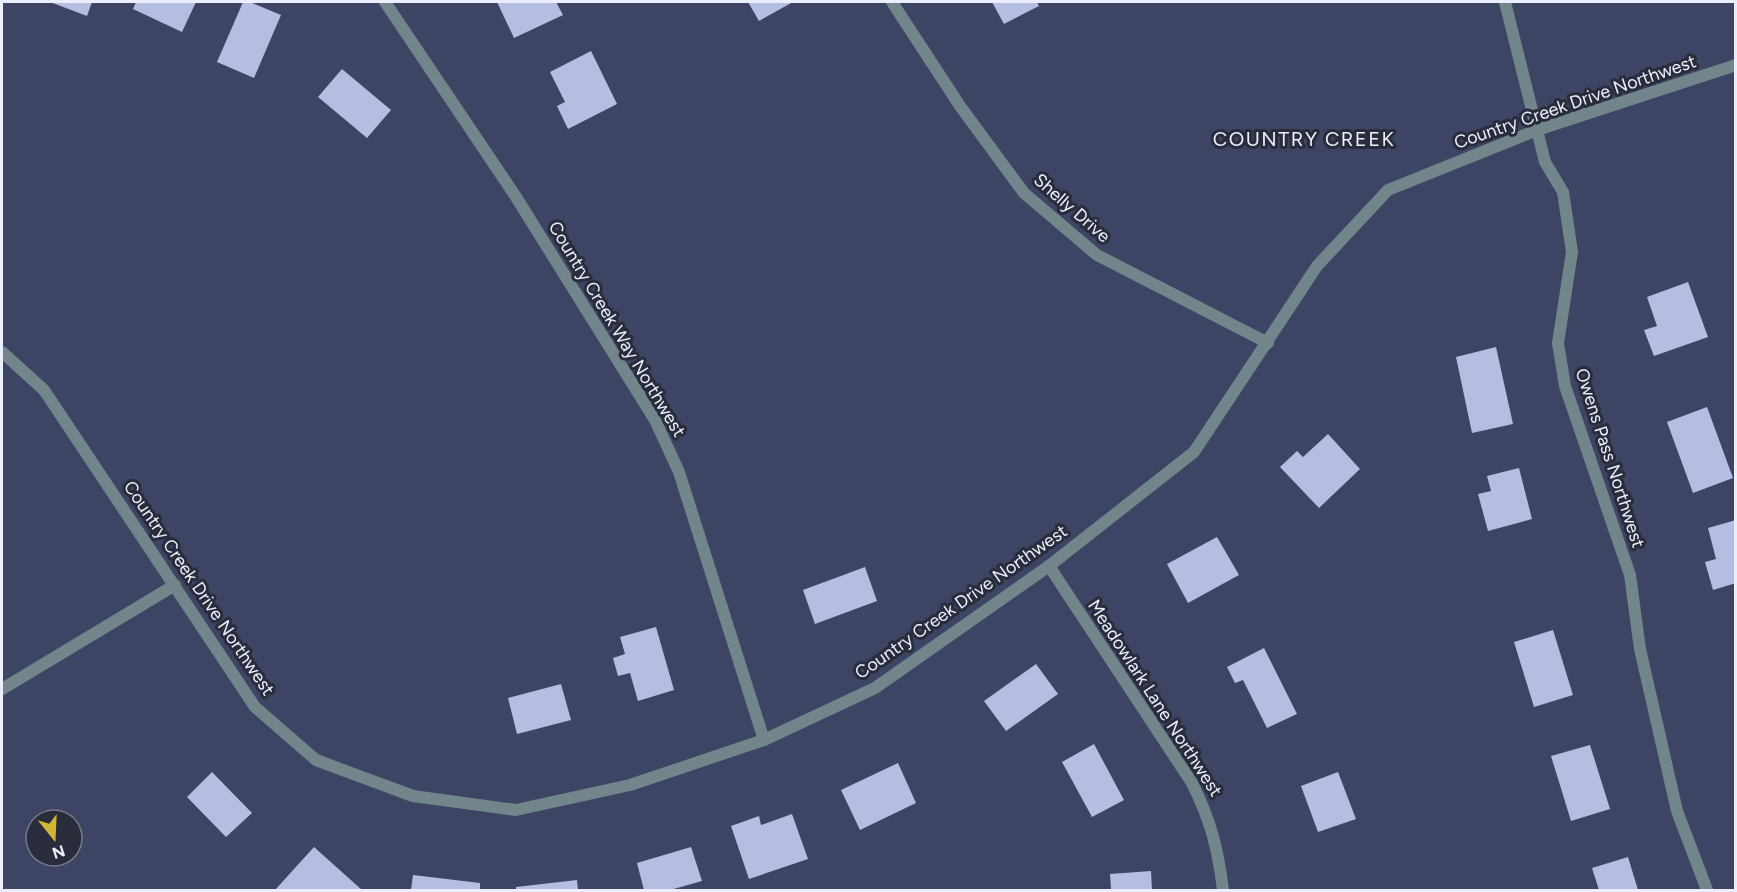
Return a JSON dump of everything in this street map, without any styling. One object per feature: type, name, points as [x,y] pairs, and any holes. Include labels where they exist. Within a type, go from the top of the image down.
[{"type":"street","name":"Country Creek Way Northwest","points":[[386,2],[516,196],[655,420],[679,472],[764,740]]},
{"type":"street","name":"Shelly Drive","points":[[892,2],[960,105],[1024,193],[1097,255],[1269,343]]},
{"type":"street","name":"Owens Pass Northwest","points":[[1505,2],[1545,162],[1563,192],[1572,252],[1558,343],[1564,386],[1630,574],[1640,649],[1677,811],[1707,891]]},
{"type":"street","name":"Country Creek Drive Northwest","points":[[2,352],[44,390],[255,707],[316,760],[413,796],[516,810],[630,785],[764,740],[875,688],[1048,566],[1194,452],[1269,343],[1317,266],[1388,190],[1537,130],[1736,65]]},
{"type":"street","name":"Meadowlark Lane Northwest","points":[[1048,566],[1192,783],[1209,819],[1219,849],[1223,891]]},
{"type":"street","points":[[2,689],[175,585]]},
{"type":"building","points":[[50,2],[92,2],[87,16]]},
{"type":"building","points":[[136,2],[196,2],[182,32],[133,9]]},
{"type":"building","points":[[243,2],[250,2],[281,15],[254,78],[217,62]]},
{"type":"building","points":[[497,2],[556,2],[563,15],[514,38]]},
{"type":"building","points":[[748,2],[793,2],[759,21]]},
{"type":"building","points":[[992,2],[1037,2],[1039,6],[1004,24]]},
{"type":"building","points":[[591,51],[617,104],[568,129],[557,106],[565,102],[550,72]]},
{"type":"building","points":[[342,69],[391,110],[367,138],[318,97]]},
{"type":"building","points":[[1688,282],[1708,337],[1654,356],[1644,330],[1657,326],[1647,297]]},
{"type":"building","points":[[1496,347],[1513,424],[1472,433],[1456,357]]},
{"type":"building","points":[[1707,407],[1733,478],[1693,493],[1667,422]]},
{"type":"building","points":[[1328,434],[1360,469],[1319,508],[1280,467],[1297,451],[1303,457]]},
{"type":"building","points":[[1519,468],[1532,519],[1488,531],[1478,494],[1491,491],[1487,476]]},
{"type":"building","points":[[1736,520],[1736,583],[1713,590],[1705,562],[1716,559],[1708,528]]},
{"type":"building","points":[[1217,537],[1239,575],[1188,603],[1167,564]]},
{"type":"building","points":[[865,567],[877,601],[815,624],[803,590]]},
{"type":"building","points":[[656,627],[674,690],[638,701],[630,673],[618,676],[613,658],[625,654],[620,637]]},
{"type":"building","points":[[1553,630],[1573,695],[1534,707],[1514,642]]},
{"type":"building","points":[[1264,648],[1297,714],[1267,728],[1243,680],[1235,683],[1227,667]]},
{"type":"building","points":[[1036,664],[1058,694],[1006,731],[984,701]]},
{"type":"building","points":[[561,684],[571,720],[517,734],[508,698]]},
{"type":"building","points":[[1094,744],[1124,800],[1092,817],[1062,762]]},
{"type":"building","points":[[1590,745],[1610,809],[1571,821],[1551,756]]},
{"type":"building","points":[[898,763],[916,803],[860,830],[841,790]]},
{"type":"building","points":[[212,772],[252,813],[226,837],[187,797]]},
{"type":"building","points":[[1338,772],[1356,819],[1318,832],[1301,786]]},
{"type":"building","points":[[792,814],[808,859],[749,879],[731,826],[759,816],[761,825]]},
{"type":"building","points":[[314,847],[362,890],[275,890]]},
{"type":"building","points":[[691,847],[702,881],[670,890],[644,890],[637,863]]},
{"type":"building","points":[[1628,857],[1638,890],[1599,890],[1592,868]]},
{"type":"building","points":[[1151,871],[1152,890],[1111,890],[1110,874]]},
{"type":"building","points":[[413,875],[480,883],[480,890],[411,890]]},
{"type":"building","points":[[577,880],[578,890],[516,890],[516,887]]},
{"type":"district","name":"COUNTRY CREEK","points":[[1304,139]]}]
